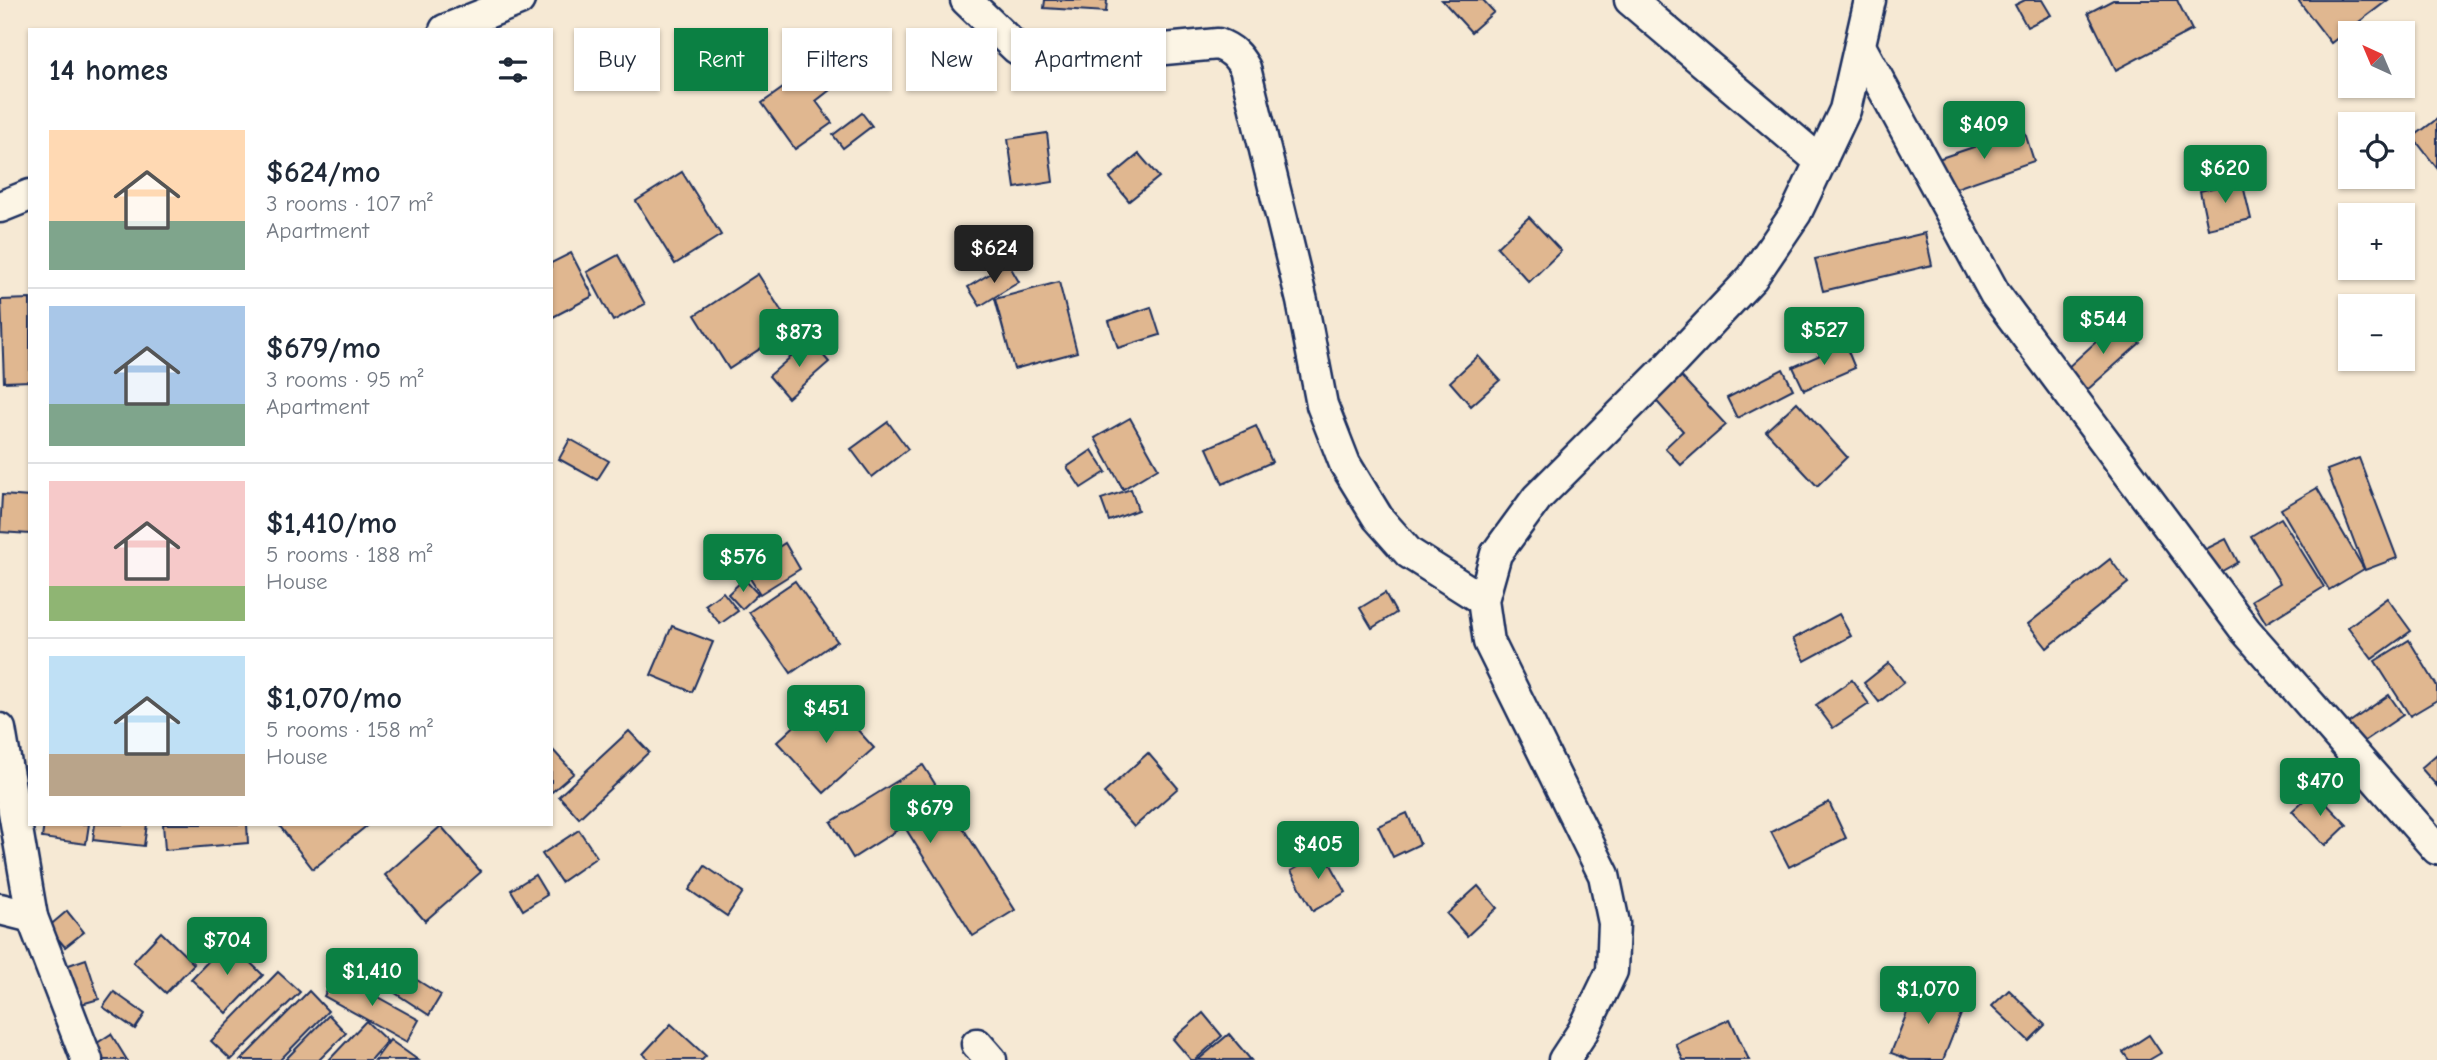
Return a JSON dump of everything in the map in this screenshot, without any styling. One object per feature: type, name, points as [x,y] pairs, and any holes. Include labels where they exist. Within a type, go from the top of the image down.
[{"type":"street","points":[[449,28],[519,0]]},
{"type":"street","points":[[966,0],[1024,53],[1143,51],[1218,44],[1228,47],[1238,56],[1245,68],[1303,300],[1322,405],[1345,464],[1378,518],[1409,553],[1483,600]]},
{"type":"street","points":[[1630,0],[1821,162]]},
{"type":"street","points":[[1564,1060],[1583,1031],[1612,971],[1614,923],[1604,875],[1489,642],[1483,600],[1496,554],[1537,498],[1752,278],[1796,213],[1845,110],[1870,0]]},
{"type":"street","points":[[1860,47],[1995,294],[2246,631],[2437,849]]},
{"type":"street","points":[[0,207],[28,196]]},
{"type":"street","points":[[0,729],[32,917],[87,1060]]},
{"type":"street","points":[[0,909],[32,917]]},
{"type":"building","points":[[1045,0],[1107,0],[1106,12],[1044,8]]},
{"type":"building","points":[[1442,0],[1483,0],[1494,12],[1471,32]]},
{"type":"building","points":[[2025,0],[2042,0],[2051,15],[2027,27],[2015,5]]},
{"type":"building","points":[[2113,0],[2177,0],[2192,30],[2116,70],[2088,13]]},
{"type":"building","points":[[2298,0],[2388,0],[2360,21],[2338,21],[2338,38],[2331,43]]},
{"type":"building","points":[[782,89],[782,91],[829,91],[816,101],[832,123],[795,149],[762,103]]},
{"type":"building","points":[[862,113],[872,126],[843,148],[833,135]]},
{"type":"building","points":[[2437,119],[2437,168],[2415,140],[2415,136]]},
{"type":"building","points":[[2024,130],[2034,161],[1945,192],[1935,160]]},
{"type":"building","points":[[1047,133],[1053,182],[1015,188],[1008,139]]},
{"type":"building","points":[[1139,154],[1159,177],[1129,201],[1110,178]]},
{"type":"building","points":[[682,172],[721,235],[675,264],[636,201]]},
{"type":"building","points":[[2242,181],[2251,219],[2208,229],[2200,191]]},
{"type":"building","points":[[1529,217],[1561,251],[1529,282],[1497,247]]},
{"type":"building","points":[[1925,233],[1932,265],[1823,291],[1815,259]]},
{"type":"building","points":[[571,253],[593,296],[553,317],[553,262]]},
{"type":"building","points":[[618,255],[645,304],[613,321],[587,272]]},
{"type":"building","points":[[1008,263],[1019,282],[980,306],[968,287]]},
{"type":"building","points":[[758,274],[792,328],[729,369],[695,315]]},
{"type":"building","points":[[1059,282],[1077,352],[1014,369],[995,299]]},
{"type":"building","points":[[28,299],[28,381],[4,382],[1,300]]},
{"type":"building","points":[[1151,307],[1160,335],[1118,348],[1109,321]]},
{"type":"building","points":[[2120,320],[2140,343],[2086,391],[2066,369]]},
{"type":"building","points":[[810,340],[829,362],[788,398],[769,376]]},
{"type":"building","points":[[1845,344],[1855,368],[1804,390],[1793,367]]},
{"type":"building","points":[[1478,356],[1500,380],[1471,406],[1450,382]]},
{"type":"building","points":[[1783,369],[1793,389],[1737,418],[1727,398]]},
{"type":"building","points":[[1678,373],[1726,425],[1681,465],[1665,448],[1683,431],[1652,396]]},
{"type":"building","points":[[1797,402],[1847,457],[1817,486],[1766,431]]},
{"type":"building","points":[[1130,418],[1158,468],[1123,489],[1095,438]]},
{"type":"building","points":[[888,422],[908,449],[872,477],[851,449]]},
{"type":"building","points":[[1256,426],[1272,462],[1223,484],[1207,448]]},
{"type":"building","points":[[570,439],[609,461],[597,480],[559,459]]},
{"type":"building","points":[[1092,450],[1106,472],[1081,488],[1067,467]]},
{"type":"building","points":[[2359,458],[2397,558],[2365,570],[2327,470]]},
{"type":"building","points":[[2317,488],[2364,569],[2329,590],[2281,509]]},
{"type":"building","points":[[1131,489],[1138,510],[1109,521],[1101,499]]},
{"type":"building","points":[[2,495],[28,497],[28,534],[0,532]]},
{"type":"building","points":[[2281,518],[2324,587],[2266,623],[2252,600],[2280,583],[2251,536]]},
{"type":"building","points":[[2226,539],[2238,562],[2215,575],[2202,551]]},
{"type":"building","points":[[785,543],[800,569],[760,594],[744,569]]},
{"type":"building","points":[[2110,559],[2128,583],[2047,648],[2028,624]]},
{"type":"building","points":[[744,579],[758,594],[742,609],[728,594]]},
{"type":"building","points":[[795,581],[837,641],[791,673],[749,612]]},
{"type":"building","points":[[723,592],[738,611],[720,624],[705,605]]},
{"type":"building","points":[[1385,593],[1396,613],[1372,628],[1360,608]]},
{"type":"building","points":[[2387,598],[2411,631],[2372,659],[2348,627]]},
{"type":"building","points":[[1839,614],[1851,636],[1805,661],[1793,639]]},
{"type":"building","points":[[672,626],[713,642],[692,692],[651,675]]},
{"type":"building","points":[[2409,640],[2437,686],[2437,700],[2410,716],[2375,661]]},
{"type":"building","points":[[1889,663],[1904,682],[1879,702],[1864,683]]},
{"type":"building","points":[[1852,680],[1869,704],[1833,728],[1816,705]]},
{"type":"building","points":[[2389,695],[2403,715],[2360,744],[2347,724]]},
{"type":"building","points":[[827,696],[874,748],[824,793],[777,742]]},
{"type":"building","points":[[629,731],[649,752],[579,818],[559,796]]},
{"type":"building","points":[[553,750],[574,773],[553,791]]},
{"type":"building","points":[[1148,753],[1178,788],[1134,827],[1104,793]]},
{"type":"building","points":[[2437,754],[2437,786],[2421,768]]},
{"type":"building","points":[[923,765],[1015,910],[973,936],[904,826],[853,858],[831,822]]},
{"type":"building","points":[[2314,791],[2347,825],[2325,846],[2292,811]]},
{"type":"building","points":[[1829,802],[1846,838],[1789,867],[1771,832]]},
{"type":"building","points":[[1407,813],[1420,844],[1393,857],[1378,826]]},
{"type":"building","points":[[44,826],[89,826],[86,844],[42,838]]},
{"type":"building","points":[[95,826],[147,826],[144,846],[93,840]]},
{"type":"building","points":[[163,826],[247,826],[248,843],[165,850]]},
{"type":"building","points":[[280,826],[367,826],[313,869]]},
{"type":"building","points":[[441,826],[481,872],[425,921],[385,875]]},
{"type":"building","points":[[579,830],[597,857],[561,882],[542,854]]},
{"type":"building","points":[[1324,852],[1346,892],[1313,911],[1291,871]]},
{"type":"building","points":[[705,866],[743,892],[727,916],[689,890]]},
{"type":"building","points":[[535,875],[547,895],[523,910],[511,890]]},
{"type":"building","points":[[1478,886],[1497,908],[1467,936],[1447,914]]},
{"type":"building","points":[[67,911],[84,932],[65,947],[48,927]]},
{"type":"building","points":[[161,932],[194,964],[166,993],[133,962]]},
{"type":"building","points":[[228,941],[263,975],[227,1013],[191,979]]},
{"type":"building","points":[[86,959],[99,999],[78,1005],[66,966]]},
{"type":"building","points":[[401,970],[441,995],[429,1015],[389,989]]},
{"type":"building","points":[[278,972],[300,992],[231,1060],[211,1041]]},
{"type":"building","points":[[336,974],[419,1020],[407,1042],[324,996]]},
{"type":"building","points":[[1918,985],[1965,1004],[1943,1060],[1910,1060],[1891,1053]]},
{"type":"building","points":[[2009,990],[2045,1025],[2029,1041],[1992,1006]]},
{"type":"building","points":[[309,991],[328,1011],[280,1060],[241,1060]]},
{"type":"building","points":[[114,992],[145,1014],[135,1029],[103,1007]]},
{"type":"building","points":[[1203,1013],[1222,1036],[1195,1060],[1191,1060],[1173,1039]]},
{"type":"building","points":[[329,1015],[346,1033],[319,1060],[285,1060]]},
{"type":"building","points":[[1730,1019],[1749,1060],[1683,1060],[1676,1044]]},
{"type":"building","points":[[366,1021],[387,1041],[370,1060],[329,1060]]},
{"type":"building","points":[[671,1024],[706,1056],[702,1060],[650,1060],[643,1054]]},
{"type":"building","points":[[111,1034],[127,1060],[95,1060],[88,1049]]},
{"type":"building","points":[[1229,1034],[1251,1060],[1198,1060]]},
{"type":"building","points":[[2149,1035],[2161,1053],[2149,1060],[2129,1060],[2123,1052]]},
{"type":"building","points":[[390,1040],[418,1060],[375,1060]]}]
